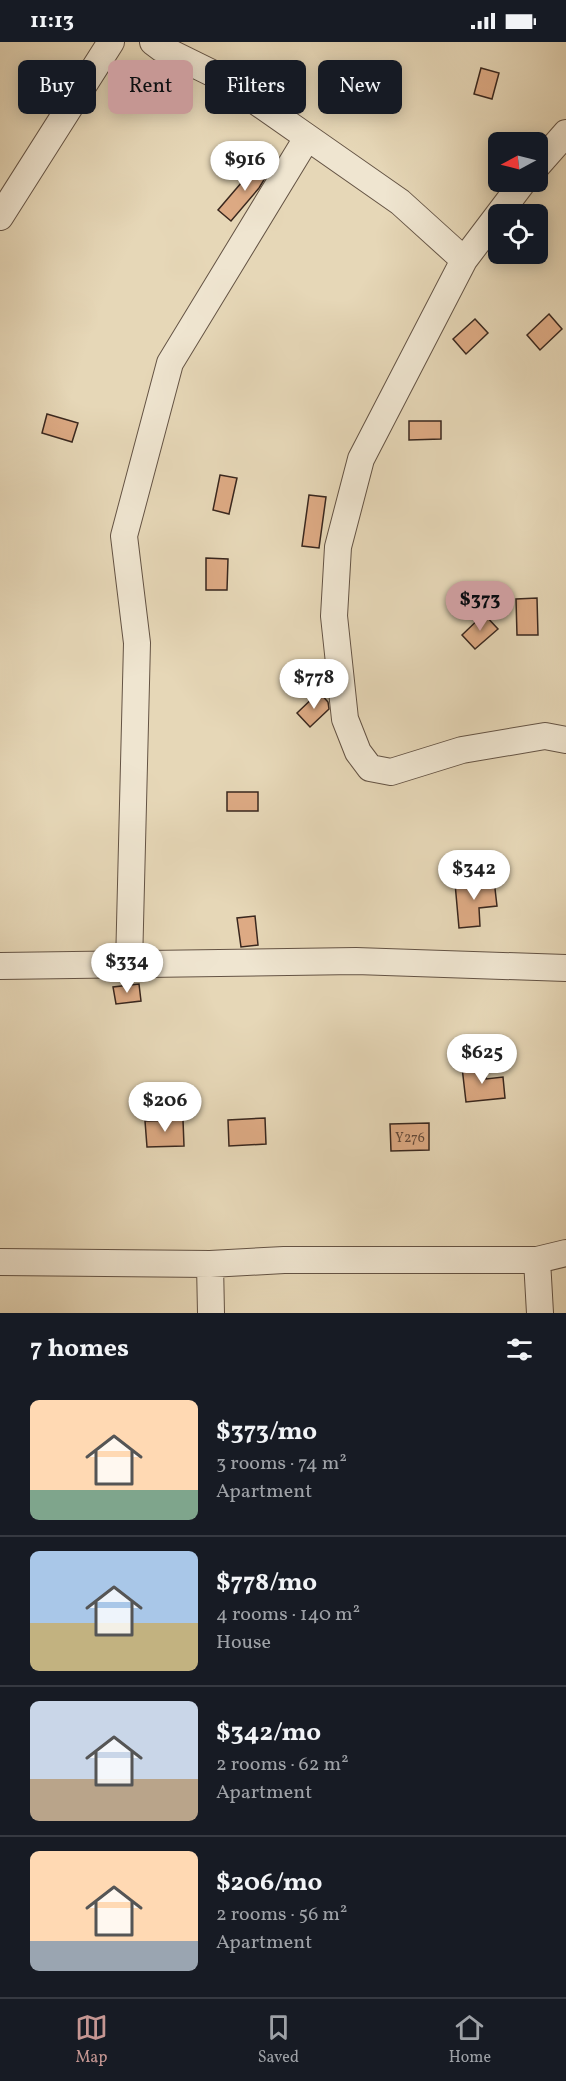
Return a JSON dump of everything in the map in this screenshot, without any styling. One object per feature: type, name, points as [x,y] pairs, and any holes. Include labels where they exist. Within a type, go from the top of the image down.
[{"type":"street","points":[[0,218],[111,42]]},
{"type":"street","points":[[153,42],[224,79],[400,201],[464,260]]},
{"type":"street","points":[[548,153],[566,133]]},
{"type":"street","points":[[129,965],[137,643],[124,536],[171,363],[308,138]]},
{"type":"street","points":[[515,192],[464,260],[361,459],[338,547],[334,616],[345,719],[358,752],[370,768],[391,772],[462,750],[545,736],[566,740]]},
{"type":"street","points":[[0,966],[356,962],[566,968]]},
{"type":"street","points":[[0,1262],[210,1264],[284,1260],[537,1260],[566,1253]]},
{"type":"street","points":[[537,1260],[540,1313]]},
{"type":"street","points":[[210,1264],[212,1313]]},
{"type":"building","points":[[481,68],[499,73],[492,99],[474,94]]},
{"type":"building","points":[[260,161],[270,170],[259,188],[231,221],[218,210]]},
{"type":"building","points":[[549,314],[562,329],[540,350],[527,335]]},
{"type":"building","points":[[475,319],[488,333],[466,354],[453,339]]},
{"type":"building","points":[[47,414],[78,423],[72,442],[42,433]]},
{"type":"building","points":[[409,421],[441,421],[441,439],[409,440]]},
{"type":"building","points":[[220,475],[237,478],[229,514],[213,510]]},
{"type":"building","points":[[309,495],[326,497],[319,548],[302,546]]},
{"type":"building","points":[[206,558],[228,559],[227,590],[206,590]]},
{"type":"building","points":[[537,598],[538,635],[517,635],[516,599]]},
{"type":"building","points":[[484,614],[498,629],[475,649],[462,635]]},
{"type":"building","points":[[319,692],[328,702],[329,709],[310,727],[297,713]]},
{"type":"building","points":[[227,792],[258,792],[258,811],[227,811]]},
{"type":"building","points":[[494,880],[497,906],[479,908],[480,926],[459,928],[455,883]]},
{"type":"building","points":[[255,916],[258,945],[241,947],[237,918]]},
{"type":"building","points":[[139,984],[141,1001],[116,1004],[113,987]]},
{"type":"building","points":[[485,1065],[486,1079],[503,1077],[505,1098],[466,1102],[462,1067]]},
{"type":"building","points":[[265,1118],[266,1144],[229,1146],[228,1120]]},
{"type":"building","points":[[183,1120],[184,1146],[147,1147],[145,1121]]},
{"type":"building","points":[[429,1123],[429,1150],[391,1151],[390,1124]]}]
